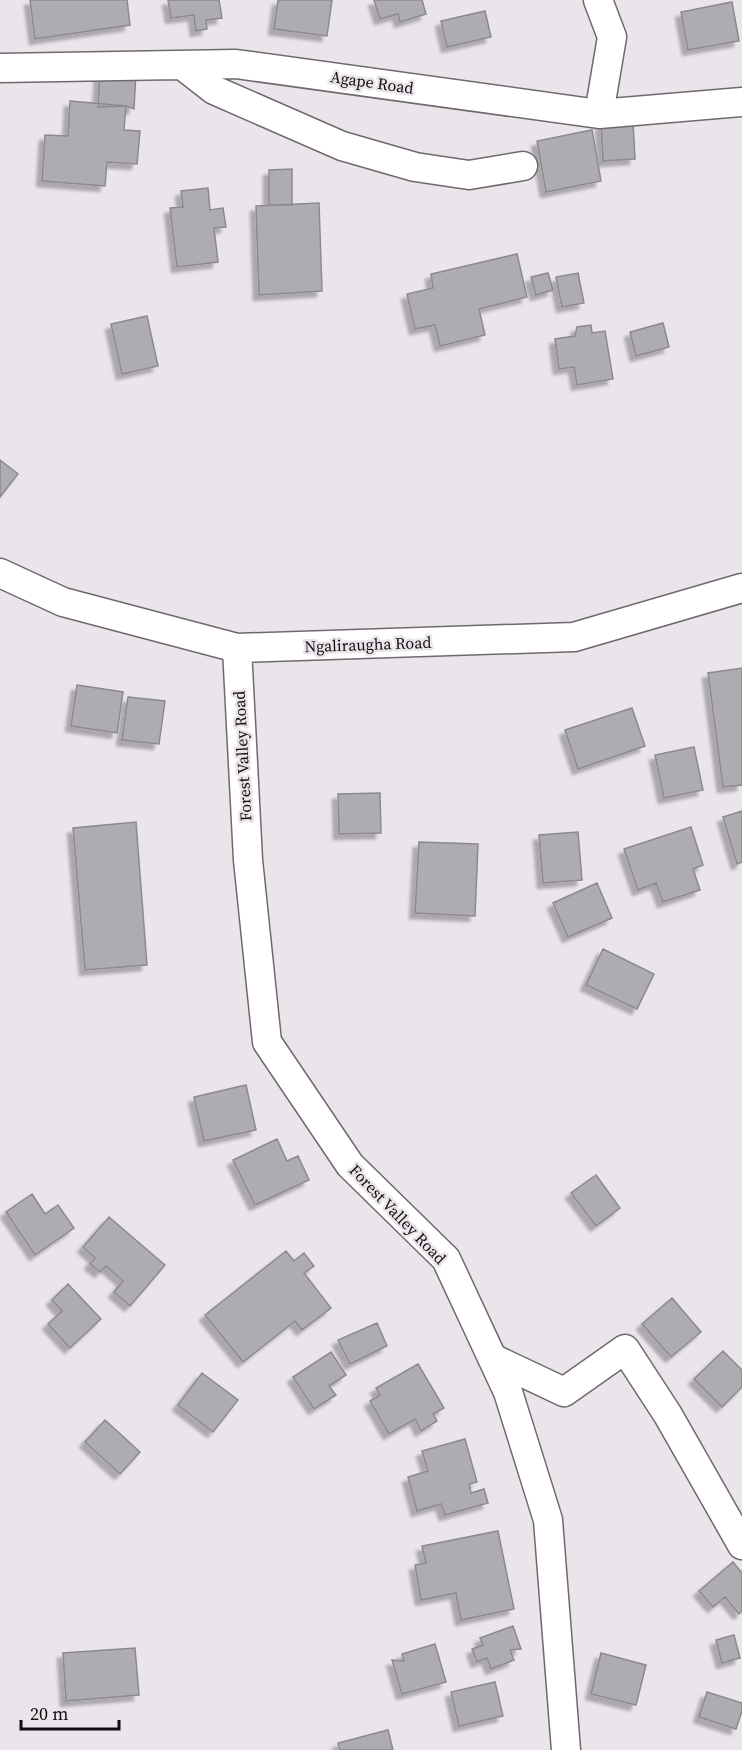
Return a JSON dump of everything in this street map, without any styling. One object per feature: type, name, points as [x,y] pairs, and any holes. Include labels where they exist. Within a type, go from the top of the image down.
[{"type":"street","points":[[598,0],[612,37],[599,114]]},
{"type":"street","name":"Agape Road","points":[[0,68],[237,64],[599,114],[742,102]]},
{"type":"street","points":[[182,65],[214,90],[342,146],[415,167],[469,175],[523,166]]},
{"type":"street","name":"Ngaliraugha Road","points":[[0,573],[63,602],[237,648],[574,637],[742,588]]},
{"type":"street","name":"Forest Valley Road","points":[[237,648],[248,861],[267,1042],[350,1165],[446,1259],[508,1392],[548,1520],[566,1750]]},
{"type":"street","points":[[492,1358],[564,1392],[625,1349],[668,1415],[742,1545]]},
{"type":"building","points":[[30,0],[127,0],[130,25],[35,39]]},
{"type":"building","points":[[168,0],[219,0],[222,18],[206,20],[207,29],[196,31],[194,15],[171,18]]},
{"type":"building","points":[[278,0],[332,0],[327,36],[274,29]]},
{"type":"building","points":[[374,0],[422,0],[426,14],[400,22],[398,14],[380,19]]},
{"type":"building","points":[[732,2],[739,41],[688,50],[681,12]]},
{"type":"building","points":[[485,11],[491,37],[447,47],[441,21]]},
{"type":"building","points":[[100,70],[136,72],[134,109],[126,106],[98,107]]},
{"type":"building","points":[[70,101],[126,106],[124,130],[140,131],[137,164],[107,162],[105,186],[42,181],[45,135],[68,136]]},
{"type":"building","points":[[633,122],[635,159],[603,161],[601,124]]},
{"type":"building","points":[[592,130],[601,181],[546,192],[537,141]]},
{"type":"building","points":[[292,169],[292,205],[269,205],[269,170]]},
{"type":"building","points":[[208,188],[210,210],[223,208],[226,227],[214,228],[218,262],[177,267],[170,208],[183,207],[181,191]]},
{"type":"building","points":[[319,203],[322,291],[259,295],[256,206]]},
{"type":"building","points":[[517,254],[527,297],[479,309],[485,335],[440,346],[435,325],[415,329],[407,294],[433,288],[431,274]]},
{"type":"building","points":[[548,273],[553,290],[536,295],[531,277]]},
{"type":"building","points":[[578,273],[584,303],[562,307],[556,277]]},
{"type":"building","points":[[147,316],[158,366],[122,374],[111,324]]},
{"type":"building","points":[[663,323],[669,347],[636,356],[630,332]]},
{"type":"building","points":[[591,325],[592,333],[605,331],[613,379],[577,385],[574,367],[559,369],[555,339],[575,336],[577,327]]},
{"type":"building","points":[[0,460],[18,474],[0,497]]},
{"type":"building","points":[[742,668],[742,785],[723,787],[708,673]]},
{"type":"building","points":[[77,685],[123,692],[117,733],[71,726]]},
{"type":"building","points":[[128,697],[165,701],[159,744],[122,740]]},
{"type":"building","points":[[632,708],[645,746],[578,769],[565,730]]},
{"type":"building","points":[[694,747],[703,790],[664,798],[655,755]]},
{"type":"building","points":[[380,793],[381,833],[339,834],[338,794]]},
{"type":"building","points":[[742,811],[742,862],[737,864],[723,817]]},
{"type":"building","points":[[136,822],[147,965],[85,970],[73,828]]},
{"type":"building","points":[[691,827],[703,865],[693,869],[700,890],[663,902],[656,883],[638,890],[624,849]]},
{"type":"building","points":[[578,832],[582,880],[543,883],[539,835]]},
{"type":"building","points":[[419,842],[478,844],[475,916],[415,913]]},
{"type":"building","points":[[597,883],[612,918],[568,937],[553,903]]},
{"type":"building","points":[[603,949],[654,974],[637,1009],[586,985]]},
{"type":"building","points":[[246,1085],[256,1130],[204,1141],[194,1097]]},
{"type":"building","points":[[277,1139],[287,1161],[298,1156],[309,1180],[255,1205],[233,1160]]},
{"type":"building","points":[[596,1175],[620,1208],[596,1226],[571,1193]]},
{"type":"building","points":[[32,1194],[45,1214],[58,1205],[74,1228],[35,1255],[6,1212]]},
{"type":"building","points":[[109,1217],[165,1265],[130,1306],[114,1292],[123,1281],[106,1266],[100,1272],[90,1264],[95,1258],[83,1247]]},
{"type":"building","points":[[286,1251],[294,1261],[304,1253],[314,1266],[304,1273],[331,1308],[302,1330],[295,1321],[243,1362],[205,1315]]},
{"type":"building","points":[[68,1284],[101,1319],[70,1348],[48,1324],[62,1311],[52,1300]]},
{"type":"building","points":[[672,1298],[701,1332],[671,1357],[642,1324]]},
{"type":"building","points":[[377,1323],[387,1346],[350,1364],[338,1340]]},
{"type":"building","points":[[723,1351],[742,1370],[742,1387],[722,1407],[694,1379]]},
{"type":"building","points":[[331,1352],[346,1375],[329,1386],[336,1395],[314,1409],[293,1377]]},
{"type":"building","points":[[418,1364],[444,1408],[433,1414],[437,1421],[421,1431],[415,1419],[389,1434],[370,1401],[380,1395],[376,1388]]},
{"type":"building","points":[[202,1373],[238,1400],[213,1432],[178,1405]]},
{"type":"building","points":[[105,1420],[140,1452],[120,1474],[85,1442]]},
{"type":"building","points":[[465,1439],[477,1482],[469,1484],[471,1493],[484,1489],[488,1503],[445,1515],[441,1504],[417,1511],[408,1477],[428,1471],[422,1451]]},
{"type":"building","points":[[498,1531],[514,1609],[461,1620],[456,1593],[421,1600],[415,1565],[426,1563],[422,1546]]},
{"type":"building","points":[[733,1562],[742,1573],[742,1611],[739,1614],[725,1597],[713,1607],[699,1591]]},
{"type":"building","points":[[513,1626],[521,1649],[510,1650],[514,1660],[491,1669],[487,1658],[477,1662],[472,1649],[483,1645],[480,1638]]},
{"type":"building","points":[[734,1635],[740,1658],[722,1663],[716,1640]]},
{"type":"building","points":[[435,1644],[446,1682],[402,1694],[392,1660],[404,1661],[402,1654]]},
{"type":"building","points":[[135,1648],[139,1695],[66,1701],[63,1653]]},
{"type":"building","points":[[601,1653],[646,1665],[636,1705],[591,1694]]},
{"type":"building","points":[[495,1682],[503,1716],[459,1726],[451,1692]]},
{"type":"building","points":[[707,1692],[742,1703],[736,1729],[699,1717]]},
{"type":"building","points":[[388,1730],[393,1750],[340,1750],[338,1743]]}]
